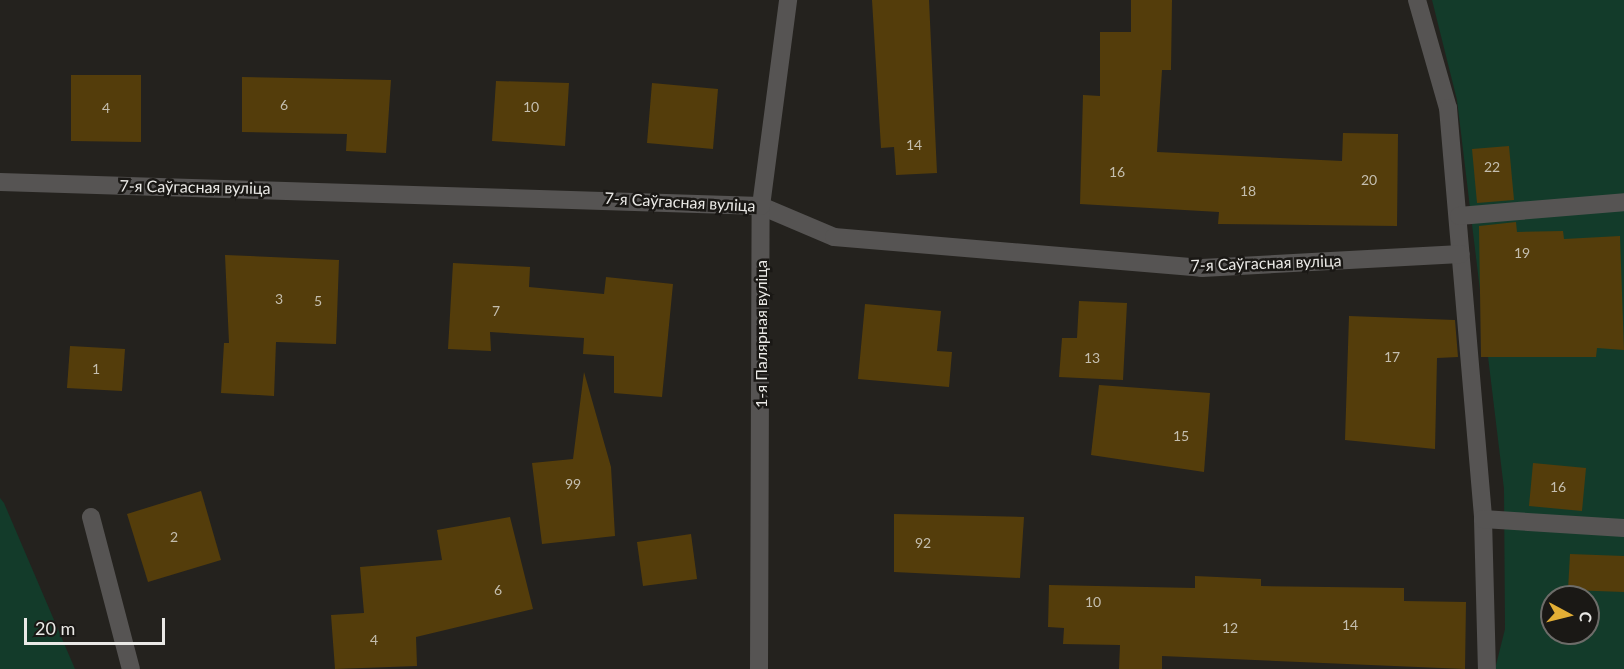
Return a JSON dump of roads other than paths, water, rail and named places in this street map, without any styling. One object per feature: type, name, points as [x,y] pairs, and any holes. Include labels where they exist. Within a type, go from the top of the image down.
[{"type":"street","name":"1-я Палярная вуліца","points":[[759,669],[762,206],[788,0]]},
{"type":"street","points":[[1417,0],[1448,108],[1483,519],[1487,669]]},
{"type":"street","name":"7-я Саўгасная вуліца","points":[[0,182],[762,206],[834,237],[1202,268],[1461,254]]},
{"type":"street","points":[[1459,216],[1624,202]]},
{"type":"street","points":[[90,517],[131,669]]},
{"type":"street","points":[[1483,519],[1624,528]]}]
